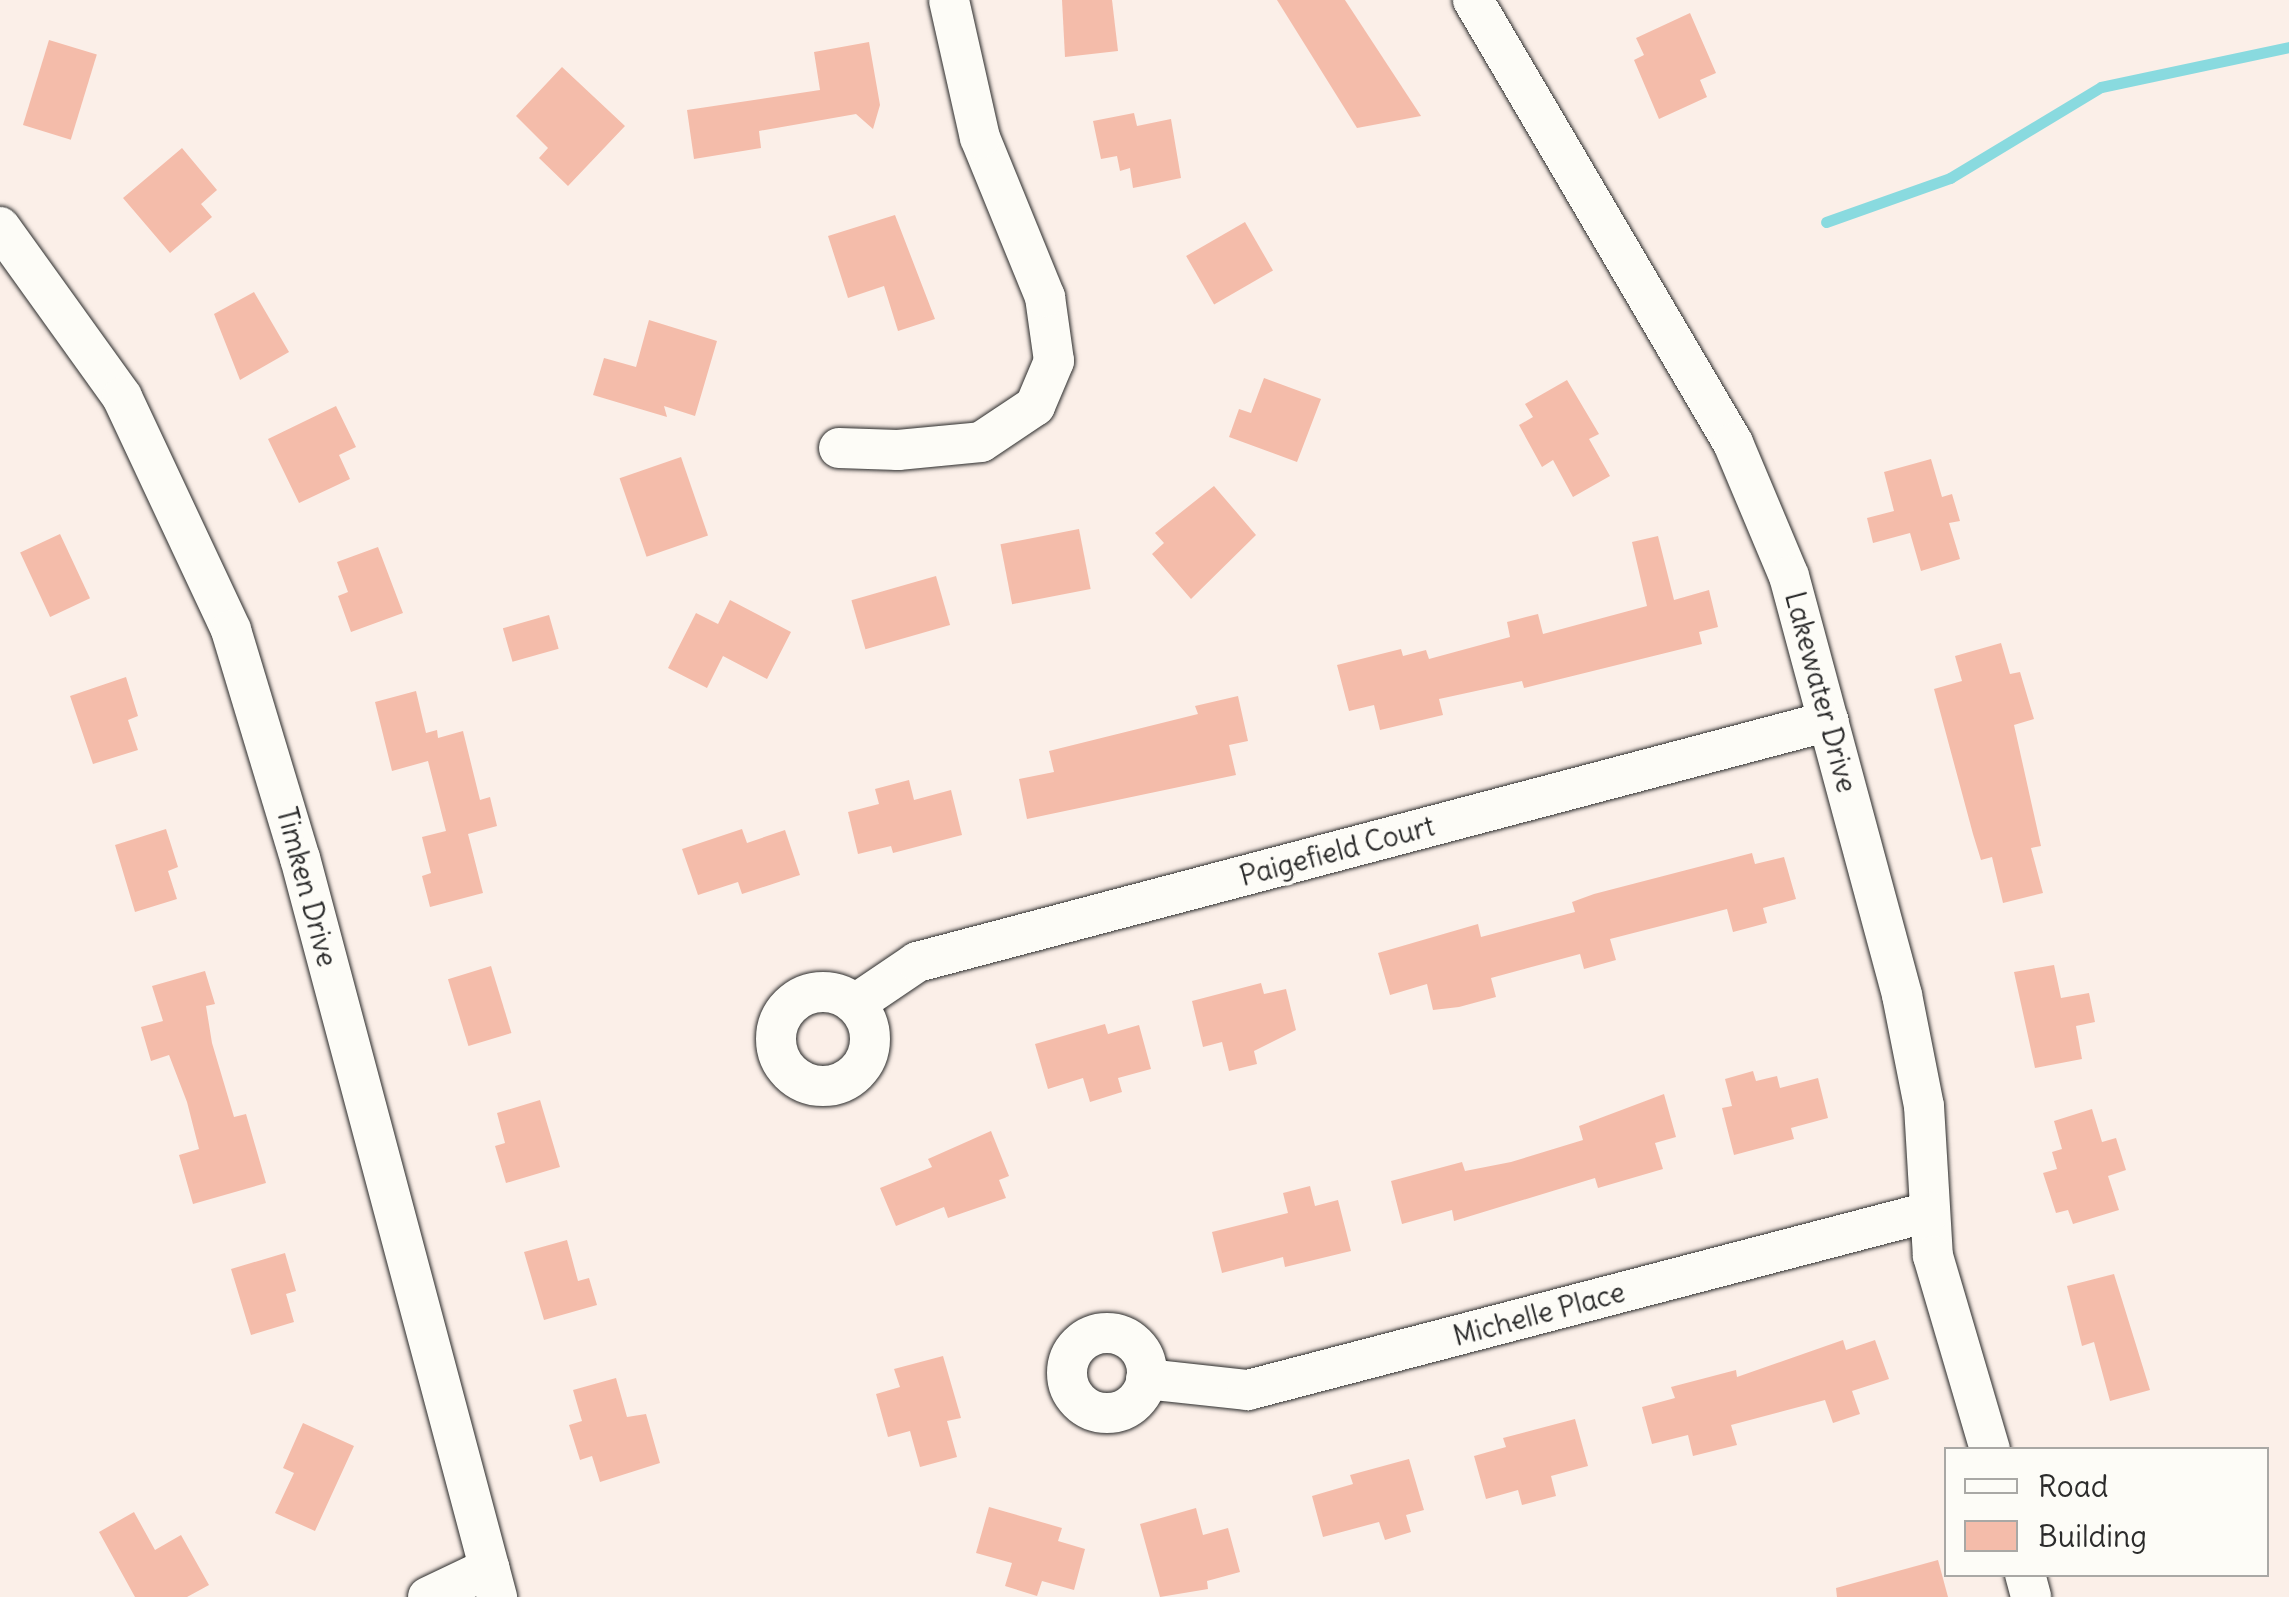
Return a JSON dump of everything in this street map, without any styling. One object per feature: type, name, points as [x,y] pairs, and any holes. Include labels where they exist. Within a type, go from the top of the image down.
[{"type":"street","points":[[839,448],[898,450],[982,442],[1034,406],[1054,362],[1046,297],[980,138],[949,0]]},
{"type":"street","name":"Lakewater Drive","points":[[1473,0],[1732,443],[1789,576],[1917,1064],[1940,1292],[1989,1447]]},
{"type":"street","name":"Timken Drive","points":[[0,227],[122,397],[231,630],[300,858],[493,1583]]},
{"type":"street","name":"Paigefield Court","points":[[855,1004],[916,962],[1829,721]]},
{"type":"street","name":"Michelle Place","points":[[1146,1379],[1248,1390],[1929,1212]]},
{"type":"street","points":[[428,1597],[493,1583]]},
{"type":"building","points":[[1062,0],[1112,0],[1118,51],[1065,57]]},
{"type":"building","points":[[1277,0],[1345,0],[1421,116],[1357,128]]},
{"type":"building","points":[[1690,13],[1716,73],[1700,80],[1707,97],[1659,119],[1634,60],[1644,55],[1636,38]]},
{"type":"building","points":[[49,40],[97,55],[71,140],[23,125]]},
{"type":"building","points":[[869,42],[880,105],[873,129],[856,114],[759,131],[761,148],[694,159],[687,110],[820,90],[814,52]]},
{"type":"building","points":[[562,67],[625,126],[568,186],[539,158],[548,148],[516,116]]},
{"type":"building","points":[[1134,113],[1137,126],[1171,119],[1181,178],[1133,188],[1130,168],[1120,171],[1117,156],[1101,159],[1093,121]]},
{"type":"building","points":[[182,148],[217,190],[201,204],[212,217],[170,253],[123,198]]},
{"type":"building","points":[[895,215],[935,319],[898,331],[884,286],[848,298],[828,236]]},
{"type":"building","points":[[1245,222],[1273,270],[1214,304],[1186,256]]},
{"type":"building","points":[[254,292],[289,352],[240,380],[214,314]]},
{"type":"building","points":[[649,320],[717,341],[695,416],[664,406],[667,417],[593,395],[604,358],[636,367]]},
{"type":"building","points":[[1264,378],[1321,399],[1297,462],[1229,437],[1239,409],[1251,413]]},
{"type":"building","points":[[1567,380],[1599,434],[1589,439],[1610,476],[1573,497],[1553,460],[1542,467],[1519,425],[1533,417],[1525,404]]},
{"type":"building","points":[[336,406],[356,447],[339,455],[350,479],[299,503],[268,439]]},
{"type":"building","points":[[681,457],[708,535],[647,557],[620,478]]},
{"type":"building","points":[[1931,459],[1942,497],[1952,494],[1960,521],[1949,523],[1960,559],[1921,571],[1910,533],[1873,543],[1867,518],[1894,511],[1884,472]]},
{"type":"building","points":[[1214,486],[1256,535],[1191,599],[1152,554],[1164,543],[1155,533]]},
{"type":"building","points":[[1079,529],[1091,589],[1012,604],[1000,544]]},
{"type":"building","points":[[60,534],[90,598],[50,617],[20,553]]},
{"type":"building","points":[[1658,536],[1674,600],[1709,590],[1718,627],[1699,632],[1702,644],[1524,688],[1522,681],[1439,699],[1443,715],[1380,730],[1374,705],[1349,711],[1337,665],[1401,649],[1403,656],[1426,650],[1429,659],[1510,637],[1507,622],[1538,614],[1543,634],[1647,606],[1632,542]]},
{"type":"building","points":[[378,547],[403,613],[351,632],[338,596],[348,592],[337,562]]},
{"type":"building","points":[[936,576],[950,625],[865,649],[851,600]]},
{"type":"building","points":[[730,600],[791,632],[767,679],[723,656],[707,688],[668,668],[696,613],[718,624]]},
{"type":"building","points":[[549,615],[559,649],[513,662],[503,628]]},
{"type":"building","points":[[2001,643],[2010,674],[2020,672],[2034,719],[2014,725],[2041,846],[2031,848],[2043,893],[2003,903],[1992,857],[1981,860],[1934,689],[1962,681],[1955,656]]},
{"type":"building","points":[[126,677],[138,716],[128,720],[138,750],[93,764],[70,696]]},
{"type":"building","points":[[416,691],[426,733],[437,730],[438,738],[463,731],[480,800],[490,797],[497,826],[468,834],[483,893],[430,907],[422,876],[431,873],[422,837],[446,831],[428,761],[392,771],[375,702]]},
{"type":"building","points":[[1238,696],[1248,741],[1229,745],[1236,775],[1027,819],[1019,779],[1054,772],[1049,751],[1198,714],[1195,706]]},
{"type":"building","points":[[909,780],[914,800],[951,790],[962,835],[893,853],[891,846],[858,854],[848,812],[879,804],[875,789]]},
{"type":"building","points":[[166,829],[178,867],[168,871],[177,899],[135,912],[115,845]]},
{"type":"building","points":[[742,829],[747,843],[785,830],[800,875],[742,894],[738,882],[698,895],[682,849]]},
{"type":"building","points":[[1752,853],[1755,864],[1784,857],[1796,899],[1763,908],[1767,923],[1733,932],[1727,909],[1610,939],[1616,960],[1584,969],[1580,954],[1491,978],[1496,997],[1459,1007],[1433,1010],[1427,984],[1390,995],[1378,953],[1478,924],[1481,937],[1575,912],[1572,902],[1594,894]]},
{"type":"building","points":[[2054,965],[2061,998],[2089,993],[2095,1022],[2076,1026],[2082,1059],[2035,1068],[2014,972]]},
{"type":"building","points":[[491,966],[511,1033],[468,1046],[448,979]]},
{"type":"building","points":[[205,971],[215,1004],[206,1006],[212,1043],[234,1117],[246,1114],[266,1183],[193,1204],[179,1155],[199,1149],[187,1102],[169,1055],[151,1061],[141,1027],[163,1021],[152,986]]},
{"type":"building","points":[[1261,983],[1264,994],[1286,989],[1296,1030],[1254,1051],[1257,1064],[1229,1071],[1222,1042],[1203,1047],[1192,1001]]},
{"type":"building","points":[[1105,1024],[1108,1034],[1139,1025],[1151,1069],[1118,1078],[1122,1092],[1090,1102],[1083,1078],[1048,1089],[1035,1044]]},
{"type":"building","points":[[1753,1071],[1756,1081],[1777,1076],[1780,1088],[1818,1078],[1828,1118],[1791,1128],[1794,1139],[1734,1155],[1722,1108],[1732,1106],[1725,1079]]},
{"type":"building","points":[[1664,1094],[1676,1137],[1655,1143],[1663,1169],[1598,1188],[1595,1178],[1454,1221],[1452,1210],[1402,1224],[1391,1181],[1462,1162],[1465,1171],[1511,1162],[1583,1140],[1579,1126]]},
{"type":"building","points":[[540,1100],[560,1167],[506,1183],[495,1146],[505,1143],[497,1113]]},
{"type":"building","points":[[2092,1109],[2102,1142],[2116,1138],[2126,1170],[2108,1176],[2119,1210],[2073,1224],[2068,1210],[2056,1213],[2043,1173],[2057,1169],[2052,1152],[2062,1149],[2054,1121]]},
{"type":"building","points":[[991,1131],[1009,1176],[999,1180],[1006,1198],[948,1218],[944,1207],[896,1226],[880,1188],[932,1167],[928,1159]]},
{"type":"building","points":[[1310,1186],[1315,1206],[1338,1200],[1351,1251],[1285,1267],[1283,1257],[1222,1273],[1212,1232],[1288,1213],[1283,1193]]},
{"type":"building","points":[[567,1240],[578,1281],[589,1278],[597,1305],[544,1320],[524,1252]]},
{"type":"building","points":[[285,1253],[296,1291],[286,1294],[294,1322],[251,1335],[231,1269]]},
{"type":"building","points":[[2114,1274],[2150,1390],[2110,1401],[2094,1342],[2082,1346],[2067,1286]]},
{"type":"building","points":[[1843,1340],[1846,1350],[1875,1340],[1889,1379],[1852,1391],[1860,1414],[1833,1423],[1825,1400],[1731,1425],[1737,1445],[1693,1456],[1688,1435],[1652,1444],[1642,1407],[1675,1398],[1671,1387],[1736,1370],[1737,1377]]},
{"type":"building","points":[[943,1356],[961,1418],[947,1421],[957,1457],[920,1467],[910,1431],[888,1437],[876,1394],[900,1387],[894,1369]]},
{"type":"building","points":[[616,1378],[627,1417],[646,1414],[660,1463],[600,1482],[592,1456],[580,1460],[569,1425],[582,1421],[573,1390]]},
{"type":"building","points":[[1575,1419],[1588,1466],[1551,1476],[1556,1496],[1522,1505],[1518,1490],[1486,1499],[1474,1456],[1506,1447],[1503,1438]]},
{"type":"building","points":[[303,1423],[354,1446],[315,1531],[275,1513],[294,1473],[283,1468]]},
{"type":"building","points":[[1409,1459],[1424,1510],[1406,1515],[1411,1532],[1385,1540],[1379,1522],[1323,1537],[1312,1496],[1353,1484],[1350,1475]]},
{"type":"building","points":[[989,1507],[1062,1528],[1058,1541],[1085,1549],[1074,1590],[1042,1581],[1037,1596],[1005,1586],[1012,1563],[976,1553]]},
{"type":"building","points":[[1196,1508],[1203,1535],[1228,1528],[1240,1572],[1207,1581],[1208,1589],[1160,1597],[1140,1524]]},
{"type":"building","points":[[134,1512],[155,1550],[181,1535],[209,1585],[187,1597],[135,1597],[99,1532]]},
{"type":"building","points":[[1938,1560],[1948,1597],[1837,1597],[1836,1588]]},
{"type":"waterway","points":[[1826,222],[1950,178],[2101,87],[2289,47]]}]
